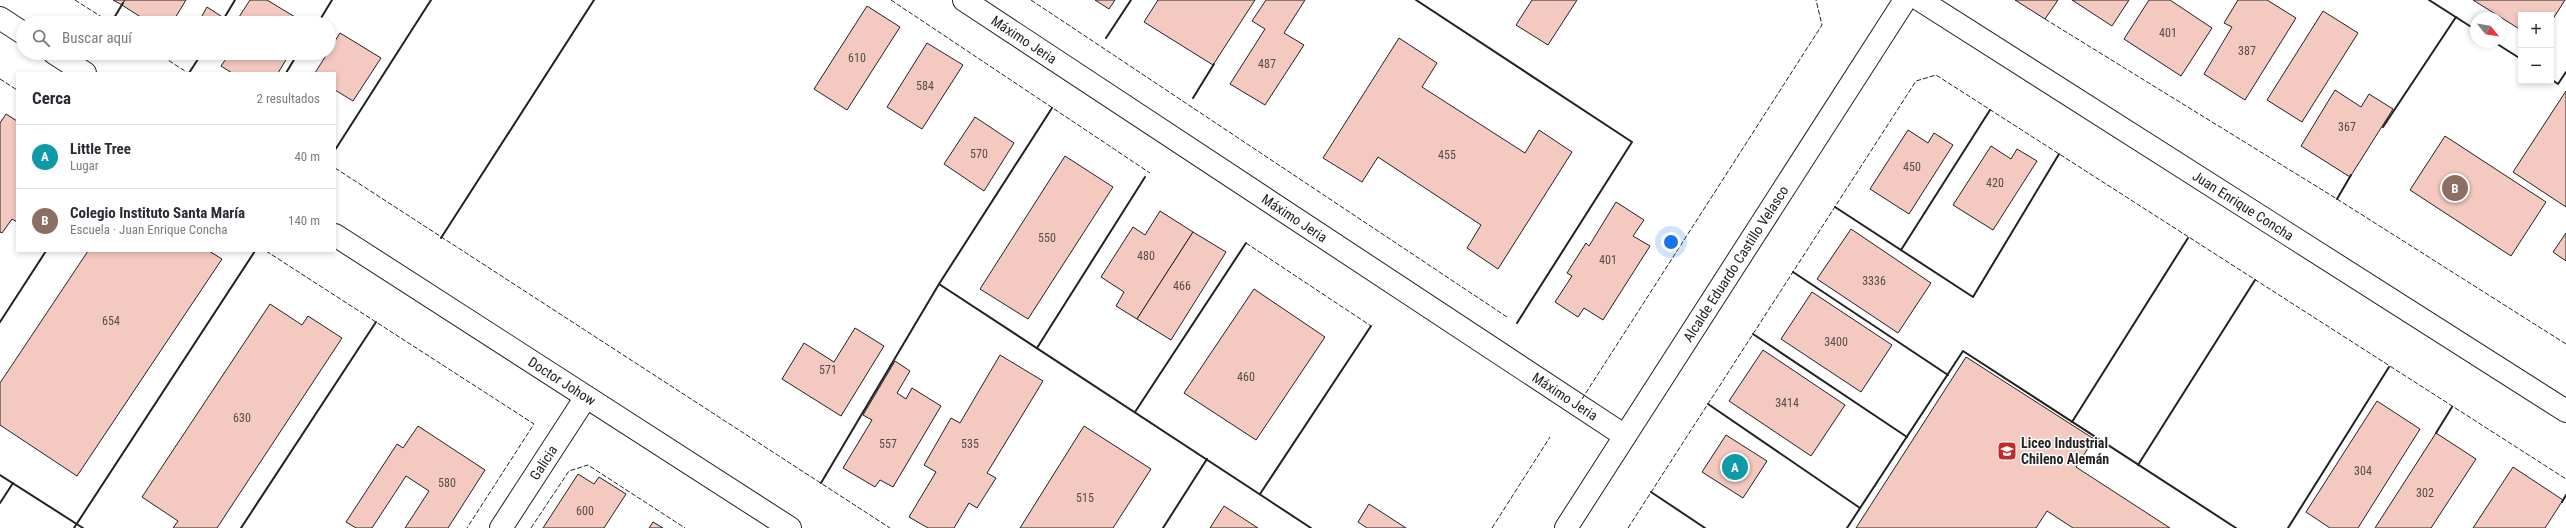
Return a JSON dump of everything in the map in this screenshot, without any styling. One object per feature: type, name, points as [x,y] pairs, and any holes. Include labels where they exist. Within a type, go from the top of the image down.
[{"type":"street","name":"Máximo Jeria","points":[[964,0],[1625,436]]},
{"type":"street","name":"Alcalde Eduardo Castillo Velasco","points":[[1566,528],[1905,0]]},
{"type":"street","name":"Juan Enrique Concha","points":[[1920,0],[2566,411]]},
{"type":"street","points":[[0,18],[16,28]]},
{"type":"street","points":[[65,60],[83,72]]},
{"type":"street","name":"Doctor Johow","points":[[336,236],[790,528]]},
{"type":"street","name":"Galicia","points":[[501,528],[586,397]]},
{"type":"building","points":[[113,0],[125,0],[122,5]]},
{"type":"building","points":[[125,0],[186,0],[176,16],[139,16],[122,5]]},
{"type":"building","points":[[250,0],[267,0],[293,16],[240,16]]},
{"type":"building","points":[[1095,0],[1115,0],[1109,9]]},
{"type":"building","points":[[1158,0],[1255,0],[1213,65],[1144,22]]},
{"type":"building","points":[[1266,0],[1305,0],[1284,33],[1304,45],[1265,105],[1230,84],[1265,29],[1252,21]]},
{"type":"building","points":[[1532,0],[1577,0],[1548,45],[1516,25]]},
{"type":"building","points":[[2015,0],[2058,0],[2045,19]]},
{"type":"building","points":[[2072,0],[2129,0],[2112,26]]},
{"type":"building","points":[[2149,0],[2170,0],[2212,28],[2181,76],[2124,39]]},
{"type":"building","points":[[2238,0],[2267,0],[2296,18],[2245,100],[2204,74],[2232,27],[2224,23]]},
{"type":"building","points":[[2473,0],[2565,0],[2554,17],[2554,12],[2518,12],[2518,28],[2506,21],[2506,12],[2492,12]]},
{"type":"building","points":[[867,6],[900,27],[847,110],[814,89]]},
{"type":"building","points":[[207,7],[221,16],[202,16]]},
{"type":"building","points":[[2323,11],[2358,33],[2302,122],[2267,100]]},
{"type":"building","points":[[340,33],[381,58],[353,101],[336,91],[336,72],[316,72],[323,60],[336,60],[336,39]]},
{"type":"building","points":[[1399,38],[1437,63],[1422,87],[1525,153],[1539,130],[1572,152],[1498,269],[1467,248],[1481,225],[1378,157],[1362,182],[1323,158]]},
{"type":"building","points":[[927,43],[963,65],[922,129],[887,107]]},
{"type":"building","points":[[225,60],[286,60],[279,72],[230,72],[221,66]]},
{"type":"building","points":[[2335,90],[2361,107],[2369,94],[2393,109],[2350,177],[2301,146]]},
{"type":"building","points":[[2566,91],[2566,207],[2513,172]]},
{"type":"building","points":[[6,114],[16,120],[16,221],[12,219],[2,233],[0,232],[0,123]]},
{"type":"building","points":[[975,117],[1014,143],[984,191],[944,164]]},
{"type":"building","points":[[1908,130],[1928,143],[1934,133],[1953,145],[1909,214],[1870,189]]},
{"type":"building","points":[[2445,136],[2546,202],[2511,256],[2410,190]]},
{"type":"building","points":[[1991,146],[2011,159],[2017,149],[2037,161],[1993,230],[1953,205]]},
{"type":"building","points":[[1065,156],[1113,187],[1028,319],[980,289]]},
{"type":"building","points":[[1616,202],[1644,220],[1633,236],[1650,246],[1603,320],[1584,308],[1578,317],[1555,302],[1572,276],[1567,273],[1586,243],[1589,246]]},
{"type":"building","points":[[1160,211],[1193,232],[1137,319],[1116,306],[1124,292],[1101,277],[1133,227],[1145,235]]},
{"type":"building","points":[[1851,229],[1931,283],[1898,333],[1817,279]]},
{"type":"building","points":[[1193,232],[1226,252],[1171,340],[1137,319]]},
{"type":"building","points":[[2566,233],[2566,261],[2553,252]]},
{"type":"building","points":[[87,252],[211,252],[222,259],[77,476],[0,425],[0,383]]},
{"type":"building","points":[[1254,289],[1325,337],[1256,440],[1184,393]]},
{"type":"building","points":[[1812,292],[1892,345],[1861,392],[1781,339]]},
{"type":"building","points":[[270,304],[302,325],[308,316],[342,338],[217,528],[173,528],[178,521],[142,497]]},
{"type":"building","points":[[855,328],[884,346],[841,416],[782,379],[804,343],[834,362]]},
{"type":"building","points":[[1763,350],[1845,405],[1811,456],[1729,401]]},
{"type":"building","points":[[1000,355],[1043,381],[987,473],[996,478],[977,508],[969,503],[954,528],[928,528],[909,517],[936,472],[924,465],[951,418],[960,423]]},
{"type":"building","name":"Liceo Industrial Chileno Alemán","points":[[1966,357],[2094,439],[2076,467],[2170,528],[2073,528],[2047,511],[2036,528],[1856,528]]},
{"type":"building","points":[[895,361],[910,371],[897,393],[906,399],[912,388],[941,406],[893,487],[880,480],[875,487],[843,468],[872,420],[863,415]]},
{"type":"building","points":[[2377,401],[2420,429],[2358,528],[2330,528],[2306,512]]},
{"type":"building","points":[[418,426],[485,470],[448,528],[405,528],[429,491],[406,476],[372,528],[356,528],[346,522],[397,444],[403,448]]},
{"type":"building","points":[[1084,426],[1151,469],[1113,528],[1020,528]]},
{"type":"building","points":[[2436,433],[2476,459],[2431,528],[2375,528]]},
{"type":"building","points":[[1726,435],[1767,461],[1743,498],[1702,472]]},
{"type":"building","points":[[2513,467],[2563,500],[2545,528],[2473,528]]},
{"type":"building","points":[[578,474],[594,484],[599,477],[626,494],[604,528],[543,528]]},
{"type":"building","points":[[1369,504],[1406,528],[1367,528],[1358,522]]},
{"type":"building","points":[[1224,506],[1258,528],[1210,528]]},
{"type":"building","points":[[653,522],[663,528],[649,528]]},
{"type":"fence","points":[[75,0],[100,16]]},
{"type":"fence","points":[[891,0],[1150,173]]},
{"type":"fence","points":[[1031,0],[1507,317]]},
{"type":"fence","points":[[1582,399],[1822,25],[1816,0]]},
{"type":"fence","points":[[2045,19],[2337,199],[2566,344]]},
{"type":"fence","points":[[168,60],[186,72]]},
{"type":"fence","points":[[1628,528],[1916,81],[1936,75],[2566,479]]},
{"type":"fence","points":[[0,79],[16,89]]},
{"type":"fence","points":[[336,169],[890,528]]},
{"type":"fence","points":[[1246,243],[1371,326]]},
{"type":"fence","points":[[268,252],[534,424],[467,528]]},
{"type":"fence","points":[[1492,528],[1550,437]]},
{"type":"fence","points":[[531,528],[569,471],[588,465],[685,528]]},
{"type":"wall","points":[[225,16],[235,0]]},
{"type":"wall","points":[[322,16],[332,0]]},
{"type":"wall","points":[[336,148],[431,0]]},
{"type":"wall","points":[[441,238],[594,0]]},
{"type":"wall","points":[[1106,38],[1131,0]]},
{"type":"wall","points":[[1416,0],[1632,142],[1517,323]]},
{"type":"wall","points":[[2429,0],[2470,26]]},
{"type":"wall","points":[[115,16],[123,3]]},
{"type":"wall","points":[[2383,127],[2456,17]]},
{"type":"wall","points":[[2504,48],[2518,57]]},
{"type":"wall","points":[[190,72],[197,60]]},
{"type":"wall","points":[[287,72],[294,60]]},
{"type":"wall","points":[[1193,98],[1214,64]]},
{"type":"wall","points":[[2554,81],[2558,84],[2566,72]]},
{"type":"wall","points":[[821,483],[939,284],[1052,108]]},
{"type":"wall","points":[[1901,250],[1990,110]]},
{"type":"wall","points":[[1835,207],[1973,297],[2059,154]]},
{"type":"wall","points":[[2337,199],[2351,175]]},
{"type":"wall","points":[[1037,348],[1145,177]]},
{"type":"wall","points":[[2072,422],[2188,238]]},
{"type":"wall","points":[[1135,412],[1246,243]]},
{"type":"wall","points":[[0,322],[45,252]]},
{"type":"wall","points":[[74,528],[254,252]]},
{"type":"wall","points":[[1793,272],[1948,375]]},
{"type":"wall","points":[[2138,465],[2255,280]]},
{"type":"wall","points":[[939,284],[1311,528]]},
{"type":"wall","points":[[241,528],[376,322]]},
{"type":"wall","points":[[1260,494],[1371,326]]},
{"type":"wall","points":[[1753,334],[1907,437]]},
{"type":"wall","points":[[1847,528],[1963,351],[2236,528]]},
{"type":"wall","points":[[2288,528],[2389,367]]},
{"type":"wall","points":[[1708,404],[1860,508]]},
{"type":"wall","points":[[2436,433],[2452,407]]},
{"type":"wall","points":[[1163,528],[1207,459]]},
{"type":"wall","points":[[0,475],[83,528]]},
{"type":"wall","points":[[0,503],[13,483]]},
{"type":"wall","points":[[1651,492],[1705,528]]},
{"type":"wall","points":[[2562,502],[2566,495]]},
{"type":"place","name":"Colegio Instituto Santa María","points":[[2455,188]]},
{"type":"place","name":"Liceo Industrial Chileno Alemán","points":[[2007,451]]},
{"type":"place","name":"Little Tree","points":[[1735,467]]}]
